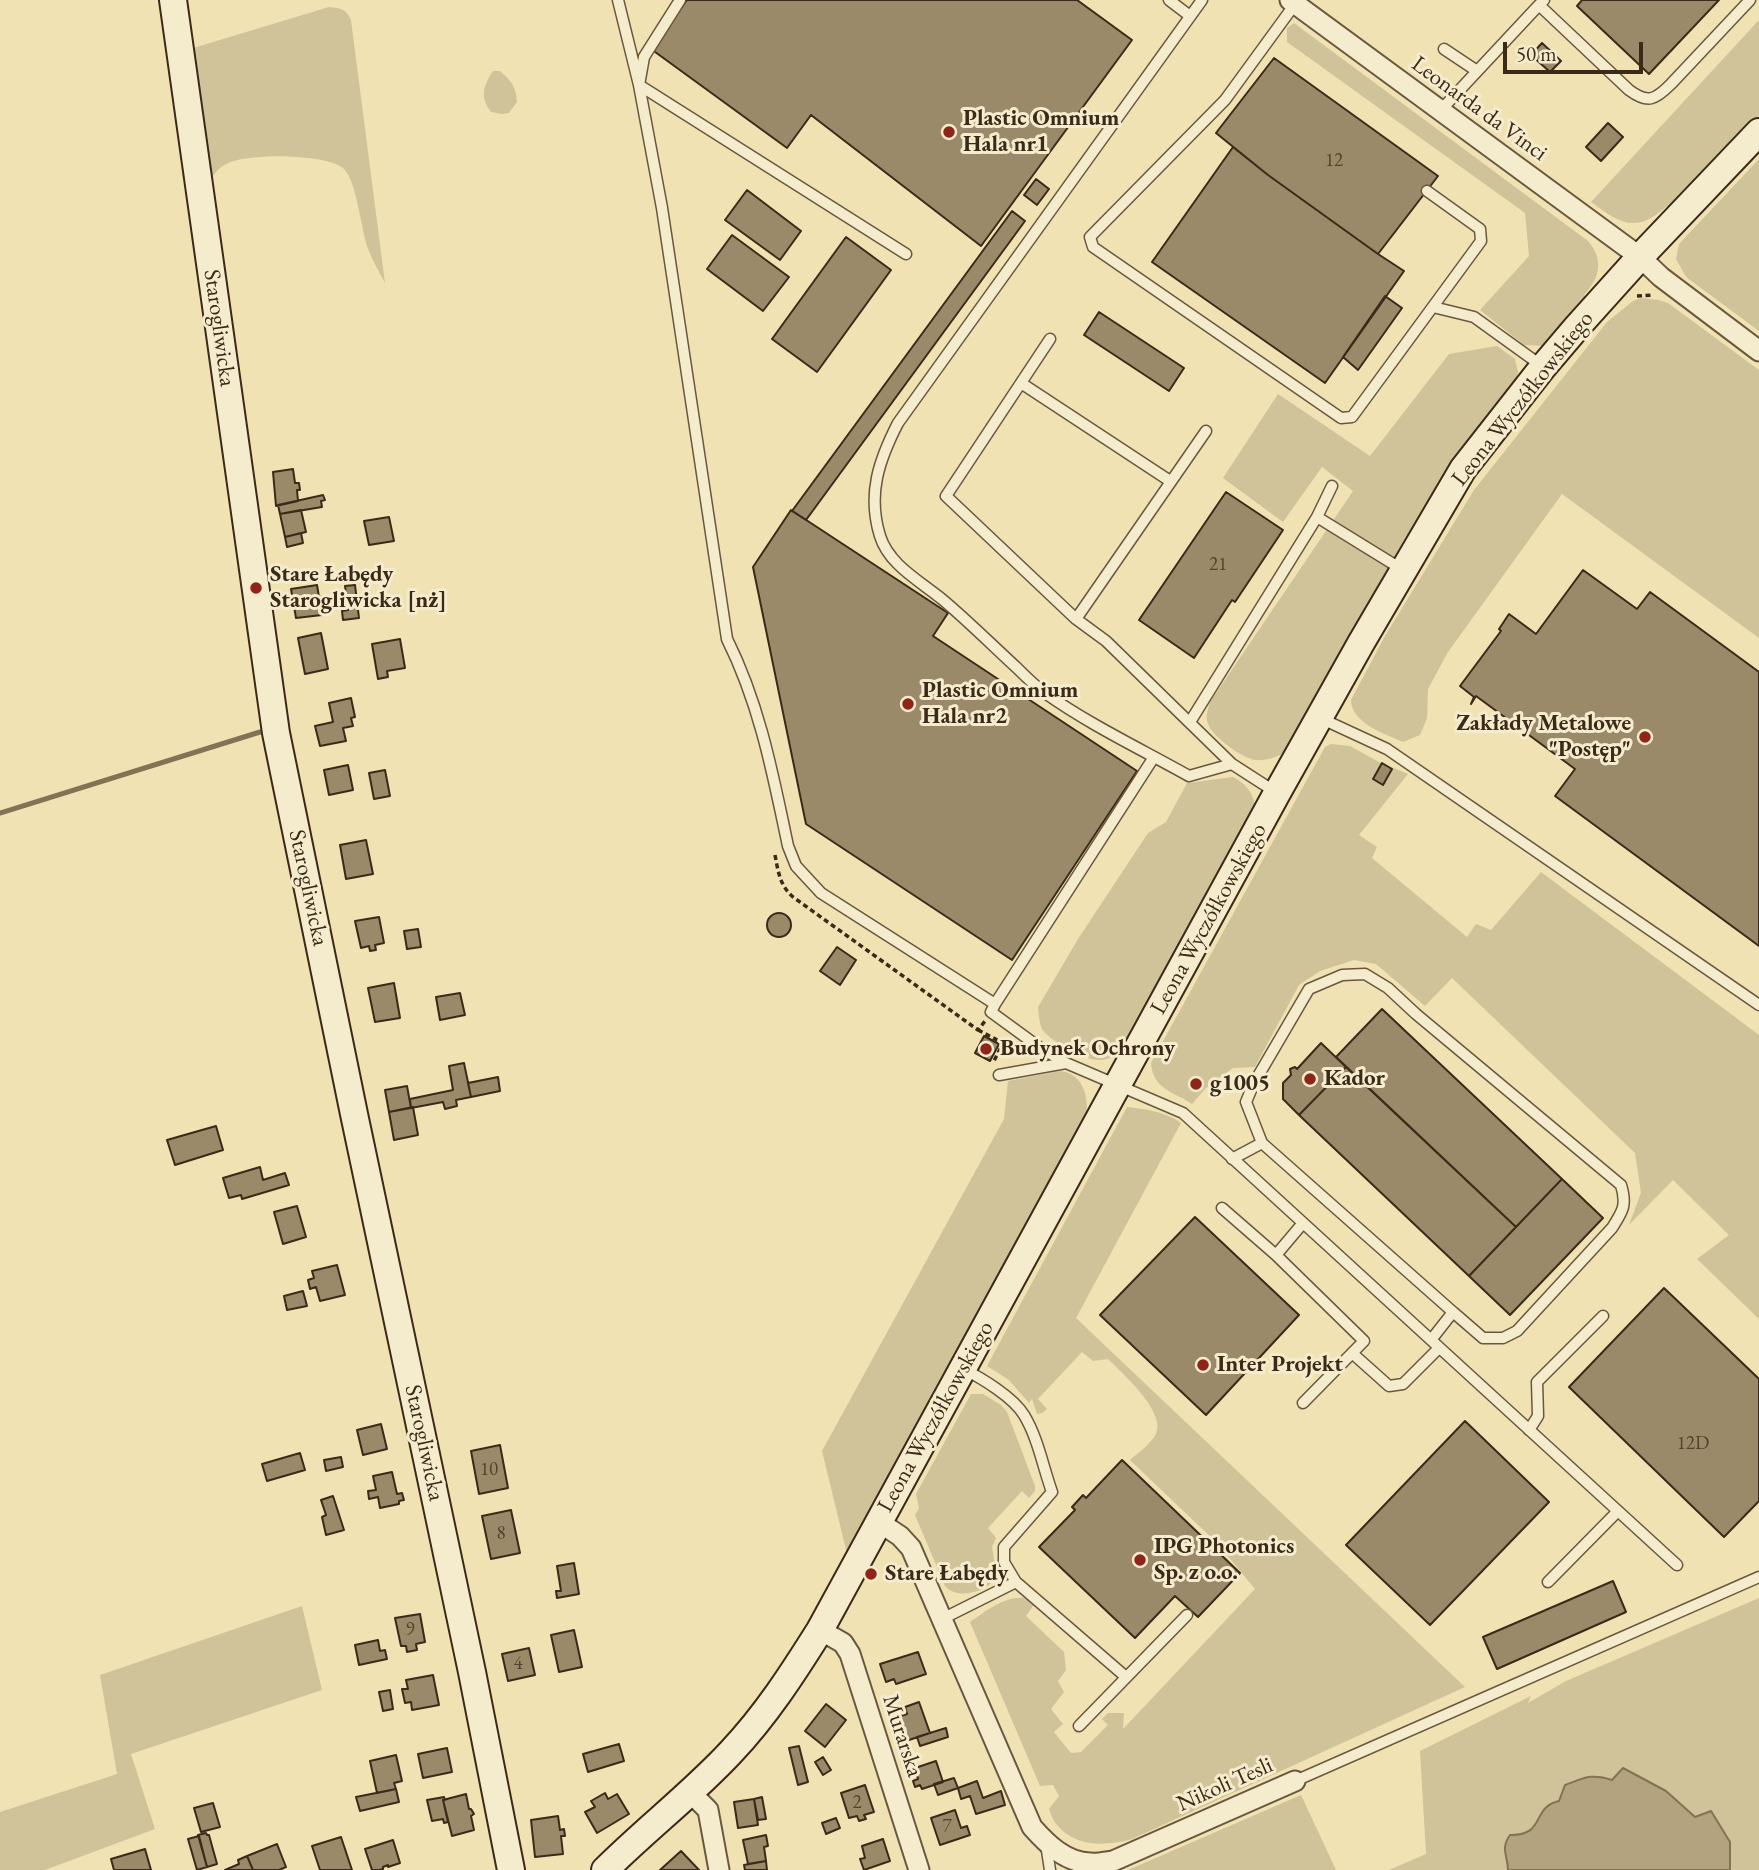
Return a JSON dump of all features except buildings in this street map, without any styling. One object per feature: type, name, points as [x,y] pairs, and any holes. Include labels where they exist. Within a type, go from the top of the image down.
[{"type":"street","name":"Starogliwicka","points":[[173,0],[276,733],[492,1768],[507,1869]]},
{"type":"street","name":"Leonarda da Vinci","points":[[1293,2],[1640,257],[1661,278],[1759,351]]},
{"type":"street","name":"Leona Wyczółkowskiego","points":[[605,1870],[691,1793],[732,1752],[786,1685],[820,1630],[1277,793],[1463,469],[1543,367],[1640,257],[1759,132]]},
{"type":"street","name":"Nikoli Tesli","points":[[878,1522],[900,1536],[911,1548],[1032,1827],[1046,1843],[1065,1857],[1088,1863],[1113,1861],[1295,1782]]},
{"type":"street","name":"Murarska","points":[[820,1630],[843,1643],[850,1654],[919,1870]]},
{"type":"street","points":[[691,1793],[708,1810],[719,1870]]},
{"type":"lane","points":[[618,0],[639,85],[662,208],[727,639],[741,666],[760,723],[788,846],[796,866],[821,893],[995,1004]]},
{"type":"lane","points":[[639,85],[644,57],[680,0]]},
{"type":"lane","points":[[1169,0],[1190,16]]},
{"type":"lane","points":[[1202,0],[898,423],[884,450],[874,501],[880,535],[887,552],[1043,692],[1189,776],[1232,764]]},
{"type":"lane","points":[[1440,111],[1541,3],[1629,90],[1639,97],[1651,100],[1671,84],[1750,0]]},
{"type":"lane","points":[[1293,2],[1225,100],[1090,237],[1093,247],[1341,418],[1352,417],[1481,241],[1479,229],[1427,191]]},
{"type":"lane","points":[[1444,49],[1477,71]]},
{"type":"lane","points":[[639,85],[906,254]]},
{"type":"lane","points":[[1433,307],[1474,317],[1543,367]]},
{"type":"lane","points":[[1051,339],[946,496],[1076,620],[1106,641],[1232,764],[1277,793]]},
{"type":"lane","points":[[1021,383],[1170,481]]},
{"type":"lane","points":[[1076,620],[1206,430]]},
{"type":"lane","points":[[1190,722],[1317,517],[1332,486]]},
{"type":"lane","points":[[1317,517],[1404,570]]},
{"type":"lane","points":[[1320,718],[1387,749],[1759,1005]]},
{"type":"lane","points":[[1154,757],[991,1012],[1066,1063],[1183,1113],[1677,1565]]},
{"type":"lane","points":[[1365,974],[1388,988],[1621,1185],[1625,1197],[1623,1211],[1612,1228],[1517,1331],[1503,1338],[1483,1338],[1453,1312],[1262,1143],[1246,1102],[1254,1083],[1309,989],[1342,975],[1365,974]]},
{"type":"lane","points":[[999,1075],[1066,1063]]},
{"type":"lane","points":[[1233,1159],[1262,1143]]},
{"type":"lane","points":[[1222,1208],[1276,1255],[1364,1341],[1303,1403]]},
{"type":"lane","points":[[1276,1255],[1303,1223]]},
{"type":"lane","points":[[1352,1353],[1389,1385],[1403,1384],[1435,1344],[1453,1312]]},
{"type":"lane","points":[[1529,1430],[1538,1416],[1537,1382],[1603,1316]]},
{"type":"lane","points":[[963,1369],[1000,1391],[1023,1413],[1052,1492],[1004,1547],[1004,1562],[1016,1582],[1126,1677]]},
{"type":"lane","points":[[1548,1582],[1618,1511]]},
{"type":"lane","name":"Nikoli Tesli","points":[[1295,1782],[1759,1577]]},
{"type":"lane","points":[[942,1619],[1016,1582]]},
{"type":"lane","points":[[1079,1726],[1187,1615]]},
{"type":"lane","points":[[1046,1843],[1050,1870]]},
{"type":"path","points":[[1632,298],[1639,295],[1656,295]]},
{"type":"path","points":[[978,1030],[1003,1043],[992,1063]]},
{"type":"shaded area","points":[[329,7],[343,10],[351,20],[385,283],[365,241],[352,183],[348,174],[337,164],[291,157],[241,159],[226,164],[215,173],[205,190],[180,52]]},
{"type":"shaded area","points":[[1759,20],[1759,116],[1673,209],[1667,206],[1646,220],[1629,223],[1611,216],[1591,202]]},
{"type":"shaded area","points":[[1294,23],[1588,241],[1596,255],[1598,269],[1594,282],[1584,295],[1588,299],[1544,346],[1524,345],[1480,310],[1529,256],[1525,213],[1287,42],[1287,28]]},
{"type":"shaded area","points":[[493,71],[500,71],[514,88],[517,102],[509,113],[491,112],[485,101],[485,87]]},
{"type":"shaded area","points":[[1759,159],[1759,331],[1686,277],[1676,259],[1679,244]]},
{"type":"shaded area","points":[[1641,298],[1668,303],[1759,370],[1759,638],[1562,494],[1448,652],[1428,689],[1427,718],[1420,735],[1403,742],[1370,727],[1352,708],[1351,700],[1385,636],[1474,490],[1607,322],[1633,301]]},
{"type":"shaded area","points":[[1497,346],[1515,359],[1517,378],[1403,541],[1286,752],[1255,760],[1235,751],[1215,734],[1208,724],[1210,702],[1353,491],[1322,467],[1283,522],[1223,478],[1278,394],[1370,456],[1449,354]]},
{"type":"shaded area","points":[[1331,744],[1350,746],[1408,774],[1359,835],[1377,847],[1372,858],[1467,937],[1476,924],[1491,930],[1541,872],[1759,1035],[1759,1319],[1697,1259],[1729,1235],[1673,1180],[1629,1225],[1641,1193],[1635,1153],[1452,978],[1425,1006],[1376,964],[1354,960],[1320,971],[1299,985],[1255,1067],[1233,1068],[1206,1088],[1192,1104],[1155,1079],[1151,1063],[1325,747]]},
{"type":"shaded area","points":[[1233,777],[1250,791],[1255,812],[1123,1049],[1112,1057],[1099,1060],[1077,1054],[1059,1044],[1042,1029],[1038,1007],[1078,939],[1148,833],[1166,822],[1187,783]]},
{"type":"shaded area","points":[[1060,1071],[1075,1077],[1084,1089],[1086,1120],[848,1558],[822,1451],[1004,1119],[1008,1081]]},
{"type":"shaded area","points":[[1127,1107],[1163,1114],[1181,1123],[1076,1318],[1465,1687],[1132,1839],[1102,1844],[1073,1838],[1054,1822],[1049,1809],[1059,1796],[1053,1785],[1040,1786],[970,1622],[1010,1599],[1024,1598],[1035,1603],[1026,1616],[1064,1652],[1066,1670],[1058,1681],[1064,1692],[1051,1709],[1063,1724],[1054,1732],[1071,1753],[1081,1752],[1108,1725],[1102,1719],[1108,1713],[1124,1713],[1123,1729],[1255,1589],[1217,1543],[1130,1460],[1155,1436],[1158,1427],[1156,1417],[1142,1394],[1108,1359],[1093,1361],[1082,1352],[1038,1399],[1047,1409],[1037,1414],[1032,1399],[1029,1403],[1009,1380],[987,1366]]},
{"type":"shaded area","points":[[971,1394],[983,1394],[1007,1412],[1035,1491],[1029,1498],[1022,1491],[988,1528],[996,1538],[992,1547],[997,1576],[984,1588],[960,1593],[945,1586],[915,1515],[919,1508],[916,1494]]},
{"type":"shaded area","points":[[1759,1598],[1759,1870],[1389,1870],[1426,1854],[1420,1751],[1531,1696],[1528,1703],[1566,1681]]},
{"type":"shaded area","points":[[302,1606],[322,1690],[131,1754],[155,1829],[45,1870],[0,1870],[0,1812],[117,1774],[100,1675]]},
{"type":"shaded area","points":[[1623,1768],[1666,1791],[1695,1817],[1711,1811],[1730,1842],[1730,1870],[1508,1870],[1505,1849],[1510,1835],[1529,1831],[1550,1804],[1559,1801],[1565,1785],[1583,1778],[1612,1780]]},
{"type":"shaded area","points":[[1301,1795],[1336,1870],[1128,1870]]},
{"type":"waterway","points":[[0,813],[260,732]]},
{"type":"place","name":"Plastic Omnium Hala nr1","points":[[949,132]]},
{"type":"place","name":"Stare Łabędy Starogliwicka [nż]","points":[[256,588]]},
{"type":"place","name":"Plastic Omnium Hala nr2","points":[[908,704]]},
{"type":"place","name":"Zakłady Metalowe \"Postęp\"","points":[[1645,737]]},
{"type":"place","name":"Budynek Ochrony","points":[[986,1049]]},
{"type":"place","name":"Kador","points":[[1310,1079]]},
{"type":"place","name":"g1005","points":[[1196,1084]]},
{"type":"place","name":"Inter Projekt","points":[[1203,1365]]},
{"type":"place","name":"IPG Photonics Sp. z o.o.","points":[[1140,1560]]},
{"type":"place","name":"Stare Łabędy","points":[[871,1574]]}]
